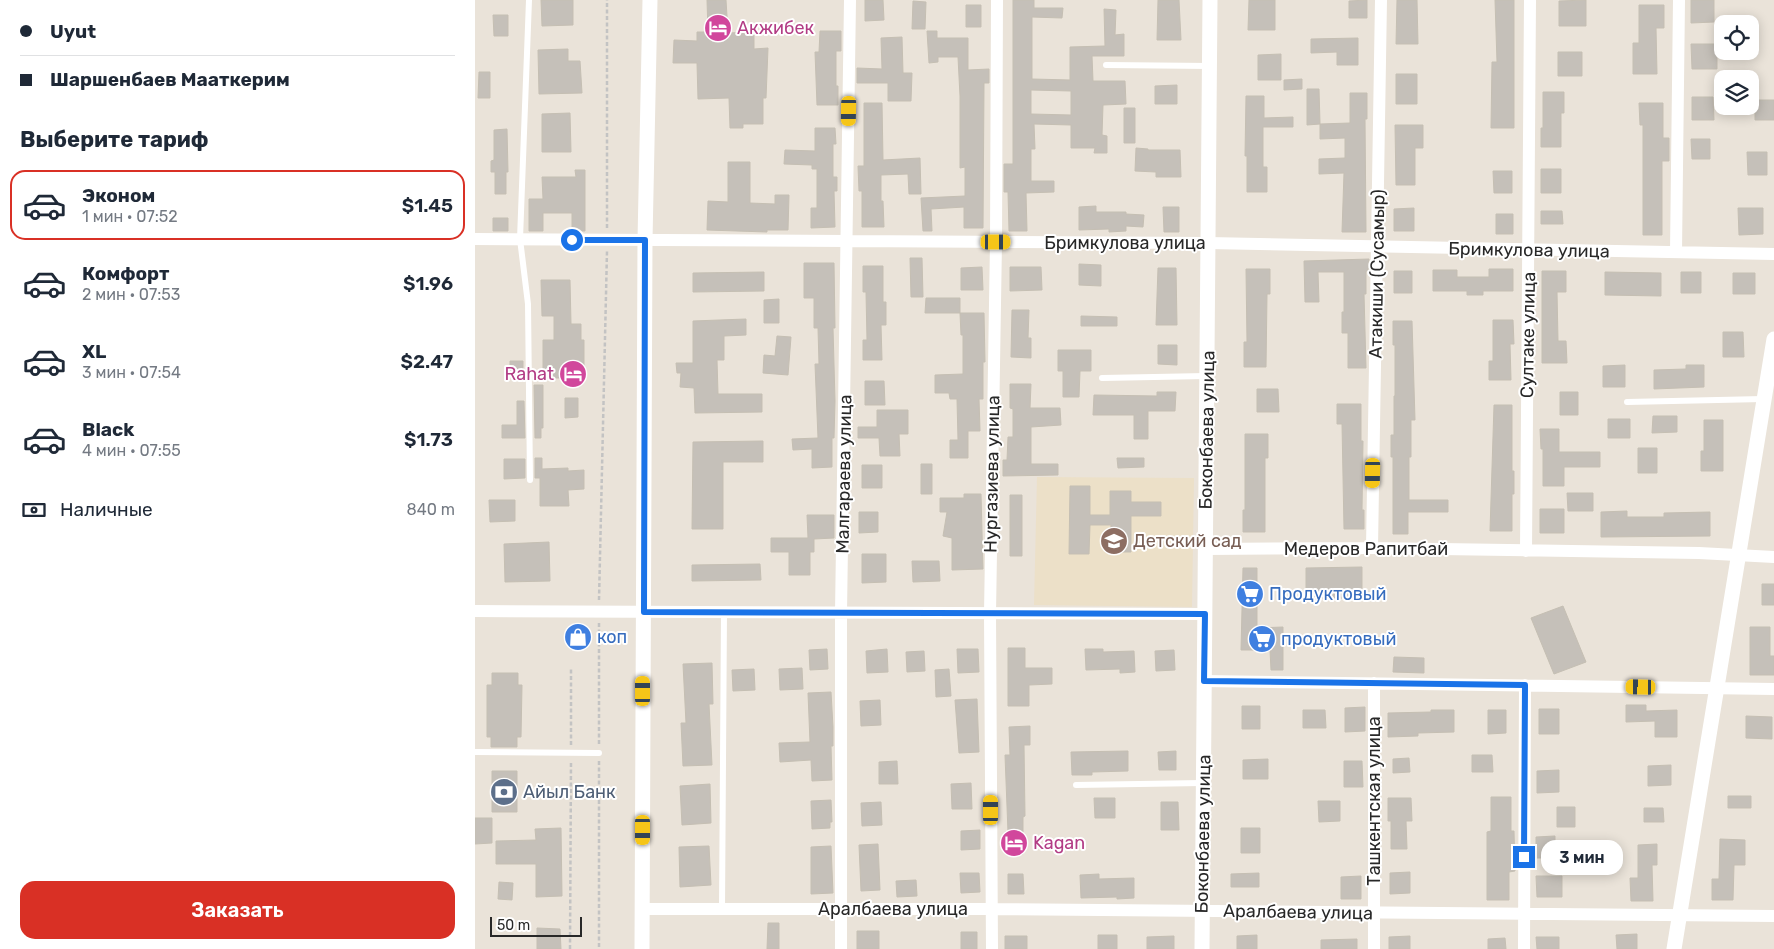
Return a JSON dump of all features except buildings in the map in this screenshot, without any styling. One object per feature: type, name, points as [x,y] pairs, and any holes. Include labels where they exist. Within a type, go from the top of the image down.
[{"type":"street","points":[[642,949],[645,240],[649,0]]},
{"type":"street","name":"Малгараева улица","points":[[841,949],[841,613],[851,0]]},
{"type":"street","name":"Нургазиева улица","points":[[992,949],[990,614],[996,242],[997,0]]},
{"type":"street","name":"Боконбаева улица","points":[[1202,949],[1210,0]]},
{"type":"street","name":"Атакиши (Сусамыр)","points":[[1372,548],[1381,0]]},
{"type":"street","name":"Султаке улица","points":[[1526,551],[1530,0]]},
{"type":"street","points":[[1676,252],[1679,0]]},
{"type":"street","name":"Бримкулова улица","points":[[475,239],[1208,243],[1774,254]]},
{"type":"street","points":[[1674,949],[1774,339]]},
{"type":"street","name":"Медеров Рапитбай","points":[[1205,549],[1372,548],[1699,553],[1774,557]]},
{"type":"street","points":[[475,611],[1205,614]]},
{"type":"street","points":[[1204,681],[1774,689]]},
{"type":"street","name":"Ташкентская улица","points":[[1374,683],[1374,949]]},
{"type":"street","points":[[1524,949],[1525,685]]},
{"type":"street","name":"Аралбаева улица","points":[[643,910],[991,909],[1774,916]]},
{"type":"lane","points":[[529,0],[521,239],[528,304],[530,480]]},
{"type":"lane","points":[[1106,65],[1210,66]]},
{"type":"lane","points":[[1102,378],[1207,376]]},
{"type":"lane","points":[[1627,402],[1764,399]]},
{"type":"lane","points":[[723,909],[725,612]]},
{"type":"lane","points":[[475,752],[599,753]]},
{"type":"lane","points":[[1076,784],[1203,783]]},
{"type":"path","points":[[599,949],[599,612],[607,240],[607,0]]},
{"type":"path","points":[[570,949],[571,668]]},
{"type":"shaded area","name":"Детский сад","points":[[1037,477],[1194,478],[1192,607],[1034,605]]},
{"type":"place","name":"Акжибек","points":[[718,28]]},
{"type":"place","name":"Rahat","points":[[573,374]]},
{"type":"place","name":"Детский сад","points":[[1114,541]]},
{"type":"place","name":"Продуктовый","points":[[1250,594]]},
{"type":"place","name":"коп","points":[[578,637]]},
{"type":"place","name":"продуктовый","points":[[1262,639]]},
{"type":"place","name":"Айыл Банк","points":[[504,792]]},
{"type":"place","name":"Kagan","points":[[1014,843]]},
{"type":"route","points":[[572,240],[645,240],[644,612],[1205,614],[1204,681],[1525,685],[1524,857]]}]
